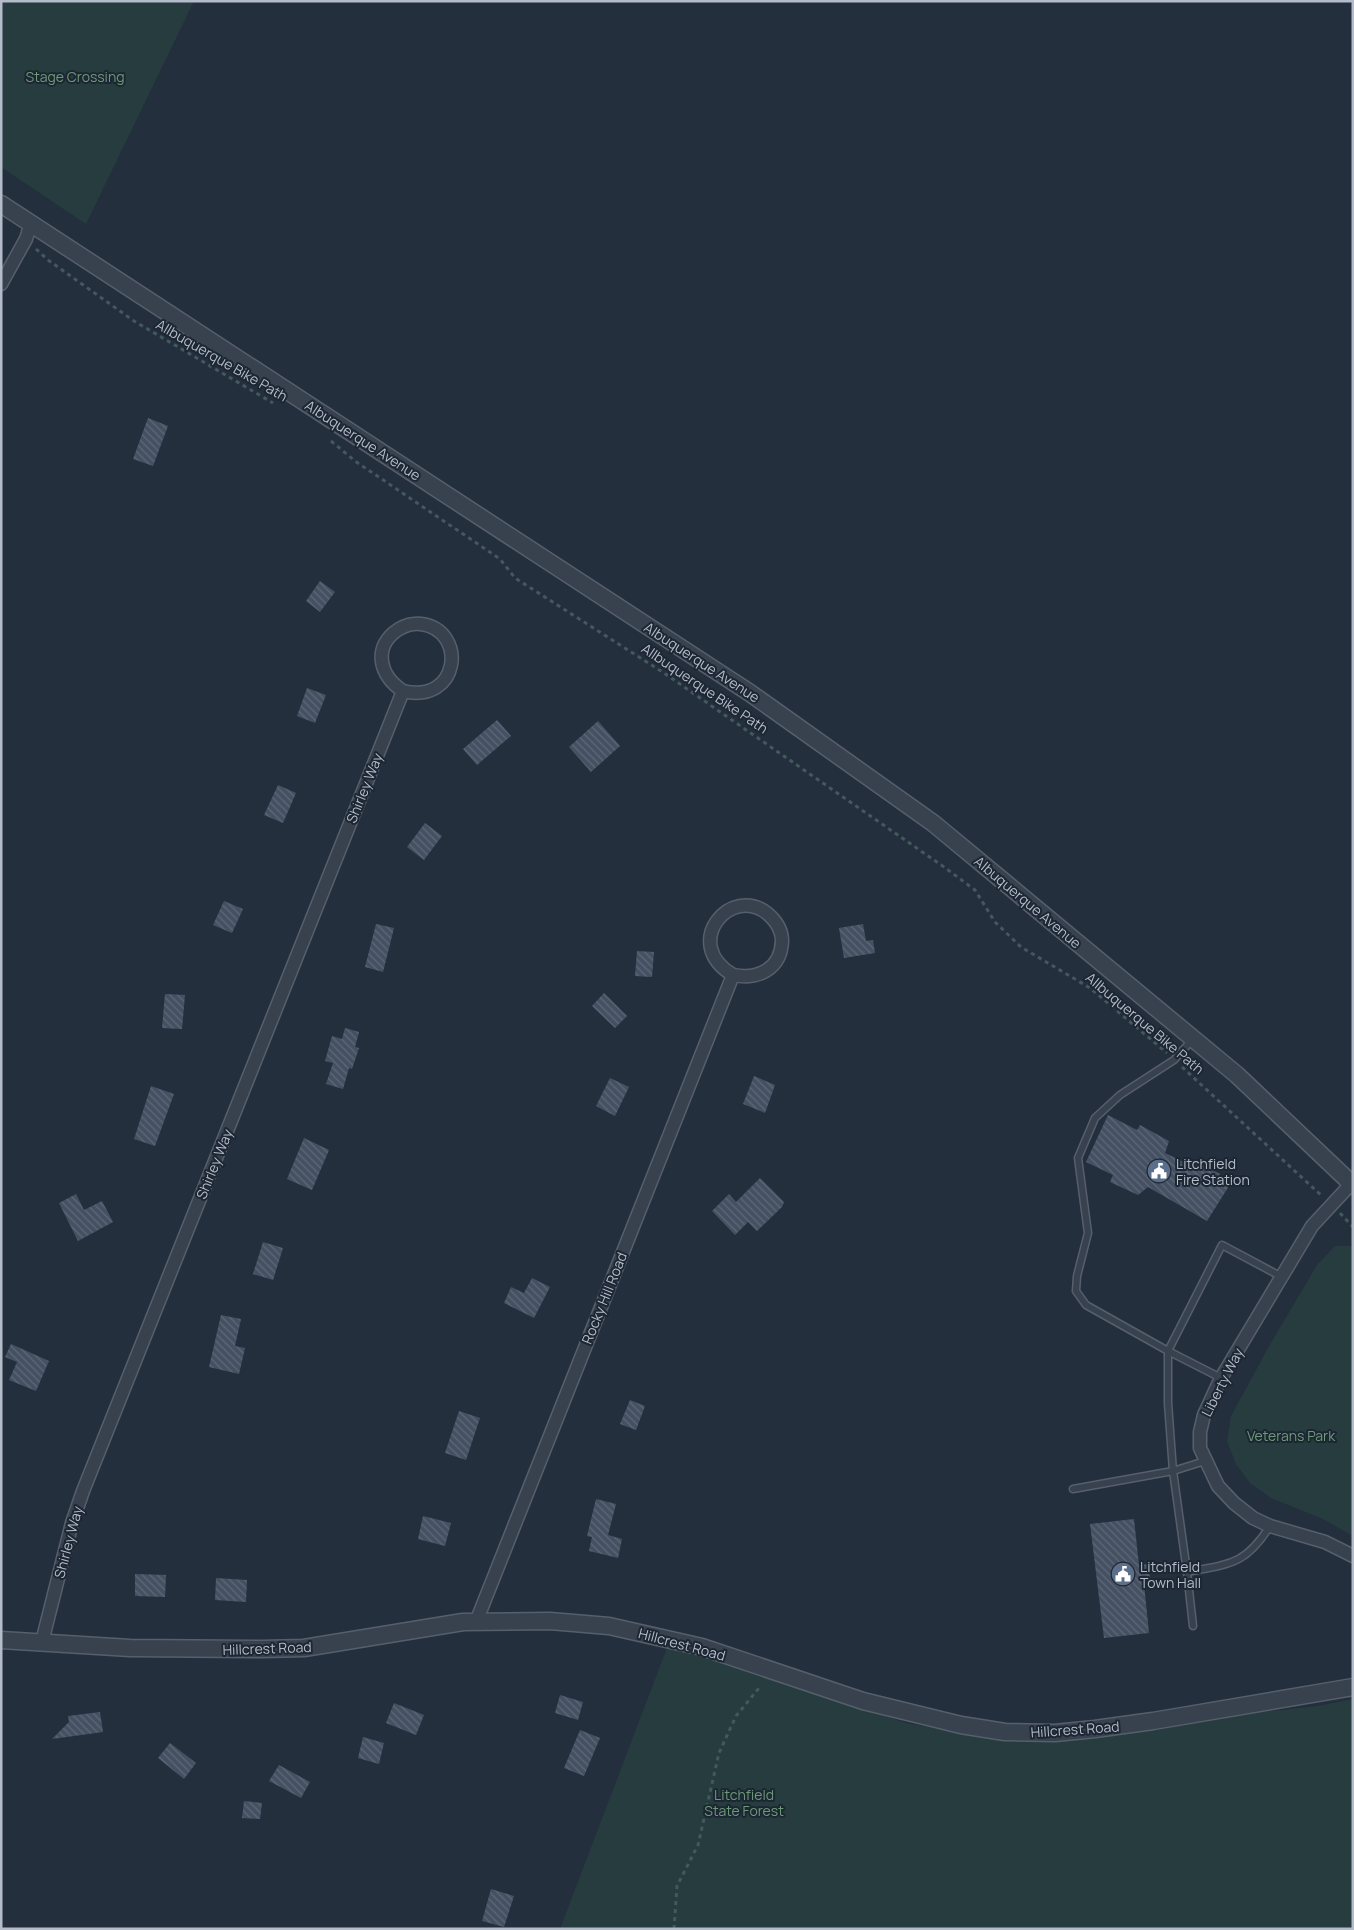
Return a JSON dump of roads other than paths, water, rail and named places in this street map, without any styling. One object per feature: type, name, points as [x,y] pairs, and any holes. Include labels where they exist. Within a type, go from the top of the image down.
[{"type":"street","name":"Albuquerque Avenue","points":[[1,204],[750,692],[933,824],[1237,1075],[1352,1185]]},
{"type":"street","points":[[1,284],[26,239],[31,223]]},
{"type":"street","points":[[426,625],[437,630],[445,638],[450,648],[452,659],[450,671],[444,681],[430,691],[414,694],[403,691],[393,685],[386,676],[382,665],[382,653],[386,642],[393,632],[403,626],[426,625]]},
{"type":"street","name":"Shirley Way","points":[[42,1642],[72,1523],[83,1491],[403,691]]},
{"type":"street","points":[[741,906],[753,906],[764,910],[773,918],[779,928],[781,946],[775,962],[767,970],[756,976],[733,975],[723,969],[715,960],[711,949],[710,937],[714,926],[720,916],[730,909],[741,906]]},
{"type":"street","name":"Rocky Hill Road","points":[[476,1622],[733,975]]},
{"type":"street","name":"Liberty Way","points":[[1352,1185],[1331,1204],[1312,1226],[1221,1378],[1204,1415],[1200,1432],[1200,1448],[1204,1461],[1218,1486],[1234,1503],[1253,1518],[1270,1526],[1325,1542],[1353,1556]]},
{"type":"street","name":"Hillcrest Road","points":[[1,1640],[166,1649],[304,1648],[463,1622],[550,1621],[609,1626],[702,1648],[863,1701],[936,1719],[1005,1732],[1055,1733],[1144,1722],[1315,1695],[1353,1687]]},
{"type":"lane","points":[[1193,1039],[1174,1060],[1120,1095],[1095,1118],[1078,1158],[1088,1233],[1077,1276],[1076,1291],[1086,1305],[1221,1378]]},
{"type":"lane","points":[[1192,1626],[1187,1572],[1172,1471],[1168,1403],[1168,1351],[1222,1245],[1282,1277]]},
{"type":"lane","points":[[1073,1489],[1172,1471],[1204,1461]]},
{"type":"lane","points":[[1187,1572],[1221,1566],[1239,1560],[1258,1545],[1270,1526]]},
{"type":"place","name":"Litchfield Fire Station","points":[[1159,1171]]},
{"type":"place","name":"Litchfield Town Hall","points":[[1123,1574]]},
{"type":"park label","name":"Stage Crossing","points":[[75,76]]},
{"type":"park label","name":"Veterans Park","points":[[1291,1435]]},
{"type":"park label","name":"Litchfield State Forest","points":[[744,1802]]}]
